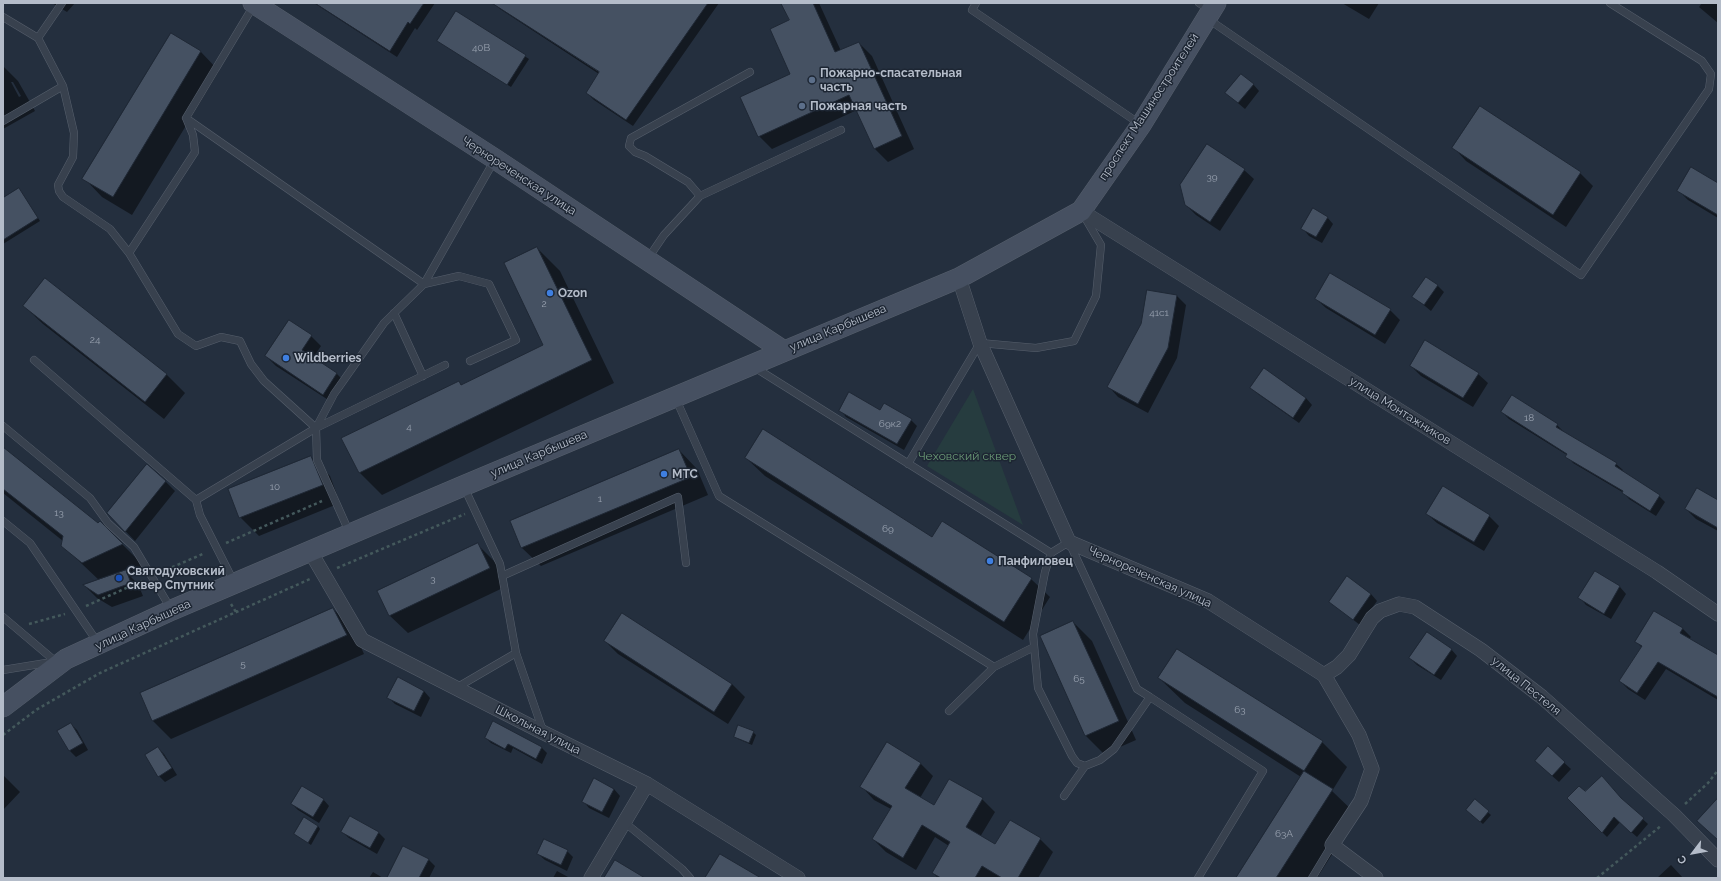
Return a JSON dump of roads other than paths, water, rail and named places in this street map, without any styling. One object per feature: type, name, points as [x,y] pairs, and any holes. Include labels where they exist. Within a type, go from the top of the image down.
[{"type":"main road","name":"Чернореченская улица","points":[[254,3],[495,159],[784,350]]},
{"type":"main road","name":"проспект Машиностроителей","points":[[1081,211],[1141,125],[1208,9]]},
{"type":"main road","name":"улица Карбышева","points":[[3,707],[61,660],[100,645],[172,610],[310,551],[784,350],[958,278],[1081,211]]},
{"type":"street","name":"улица Монтажников","points":[[1081,211],[1657,572],[1718,614]]},
{"type":"street","points":[[958,278],[980,343],[1069,542]]},
{"type":"street","name":"Чернореченская улица","points":[[1069,542],[1208,601],[1324,675],[1359,735],[1372,769],[1361,801],[1332,845]]},
{"type":"street","name":"Школьная улица","points":[[310,551],[362,640],[647,784],[798,878]]},
{"type":"street","name":"улица Пестеля","points":[[1324,675],[1338,667],[1349,655],[1372,618],[1380,611],[1399,604],[1415,607],[1481,650],[1542,697],[1674,815],[1718,860]]},
{"type":"street","points":[[591,878],[647,784]]},
{"type":"street","points":[[1332,845],[1376,878]]},
{"type":"lane","points":[[38,38],[62,3]]},
{"type":"lane","points":[[186,118],[254,3]]},
{"type":"lane","points":[[976,3],[972,10],[1141,125]]},
{"type":"lane","points":[[1208,9],[1581,274],[1709,89],[1711,74],[1702,61],[1610,3]]},
{"type":"lane","points":[[5,21],[38,38],[63,86],[74,132],[73,157],[58,185],[59,191],[64,197],[110,229],[129,253],[178,334],[196,346],[222,337],[240,341],[251,364],[264,381],[316,428]]},
{"type":"lane","points":[[700,196],[688,182],[645,156],[635,152],[629,146],[631,138],[750,72]]},
{"type":"lane","points":[[3,122],[63,86]]},
{"type":"lane","points":[[129,253],[195,152],[193,134],[186,118]]},
{"type":"lane","points":[[186,118],[424,284],[459,276],[489,284],[516,340],[470,361]]},
{"type":"lane","points":[[647,260],[664,235],[700,196],[841,130]]},
{"type":"lane","points":[[350,534],[317,460],[316,428],[334,394],[384,323],[424,284],[495,159]]},
{"type":"lane","points":[[908,464],[980,343],[1036,348],[1074,341],[1096,296],[1101,245],[1081,211]]},
{"type":"lane","points":[[394,312],[423,376]]},
{"type":"lane","points":[[34,360],[196,500],[200,515],[217,548],[229,586]]},
{"type":"lane","points":[[196,500],[316,428],[445,365]]},
{"type":"lane","points":[[750,365],[1051,553]]},
{"type":"lane","points":[[675,397],[719,496],[994,667]]},
{"type":"lane","points":[[3,426],[90,498],[108,523],[134,547],[172,610]]},
{"type":"lane","points":[[463,486],[500,564],[516,653],[544,733]]},
{"type":"lane","points":[[502,576],[678,497],[686,563]]},
{"type":"lane","points":[[3,521],[30,543],[100,645]]},
{"type":"lane","points":[[1085,766],[1077,763],[1072,756],[1038,688],[1033,634],[1045,572],[1051,553],[1069,542],[1137,689],[1263,771],[1198,878]]},
{"type":"lane","points":[[3,617],[61,660]]},
{"type":"lane","points":[[949,711],[994,667],[1034,647]]},
{"type":"lane","points":[[456,688],[516,653]]},
{"type":"lane","points":[[3,670],[61,660]]},
{"type":"lane","points":[[1064,796],[1085,766],[1100,760],[1114,749],[1150,697]]},
{"type":"lane","points":[[624,822],[682,869],[690,878]]},
{"type":"lane","points":[[1312,878],[1332,845]]},
{"type":"place","name":"Пожарно-спасательная часть","points":[[812,80]]},
{"type":"place","name":"Пожарная часть","points":[[802,106]]},
{"type":"place","name":"Ozon","points":[[550,293]]},
{"type":"place","name":"Wildberries","points":[[286,358]]},
{"type":"place","name":"МТС","points":[[664,474]]},
{"type":"place","name":"Панфиловец","points":[[990,561]]},
{"type":"place","name":"Святодуховский сквер Спутник","points":[[119,578]]},
{"type":"park label","name":"Чеховский сквер","points":[[967,456]]}]
